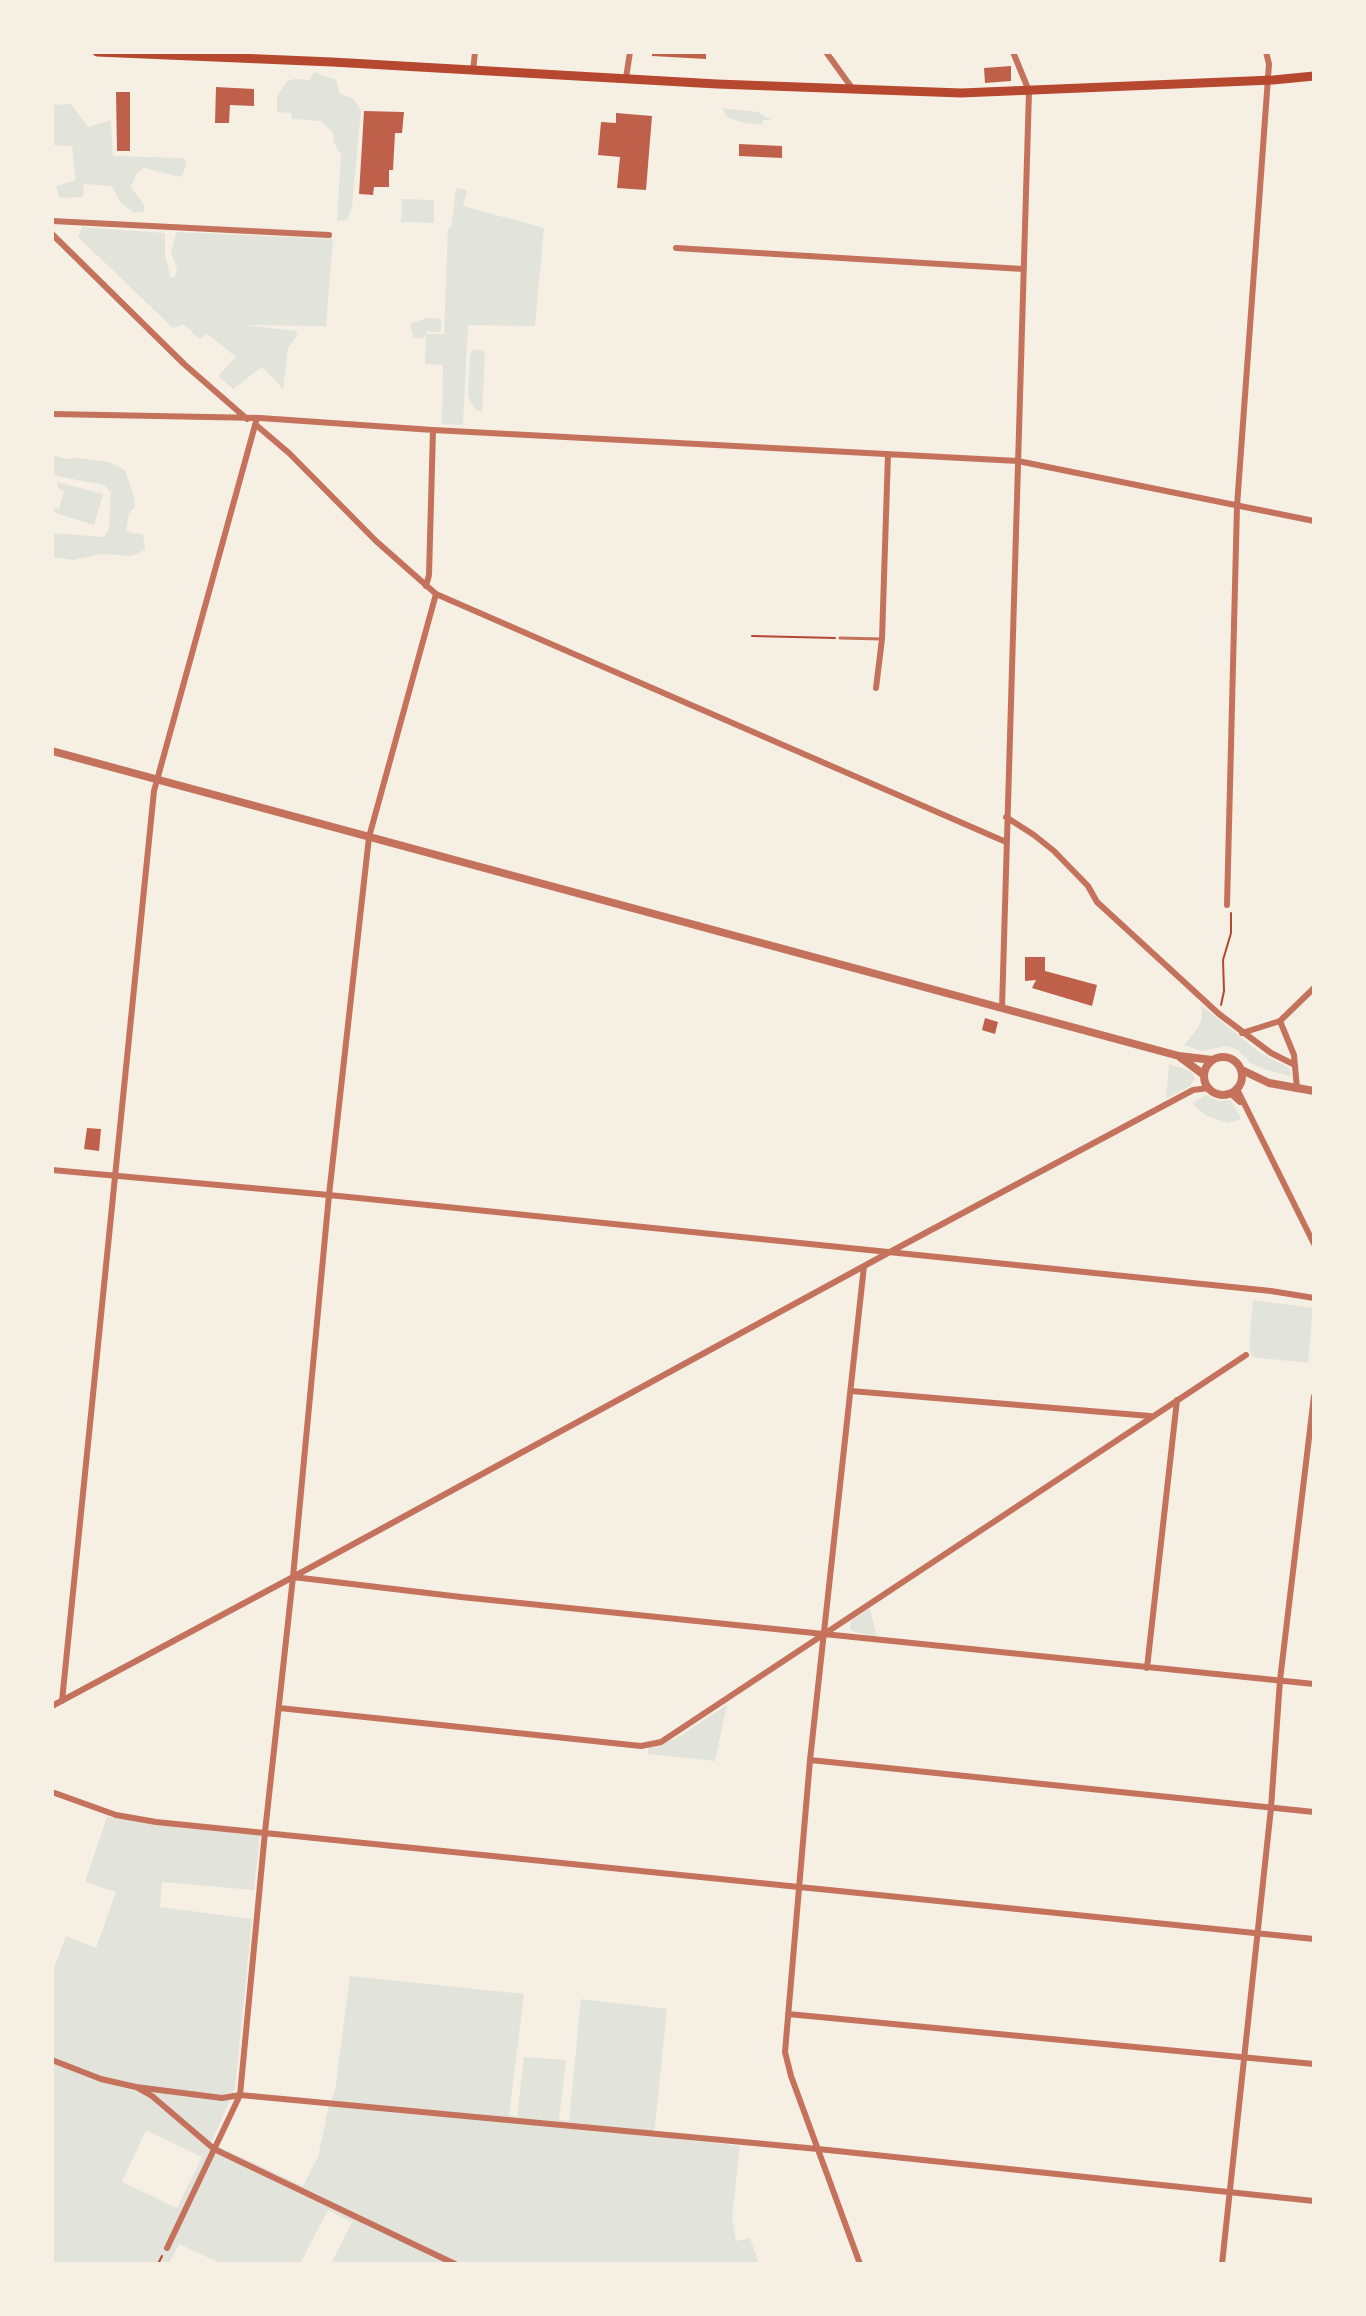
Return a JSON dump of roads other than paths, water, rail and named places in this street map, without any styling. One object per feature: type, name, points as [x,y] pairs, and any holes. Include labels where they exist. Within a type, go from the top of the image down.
[{"type":"main road","points":[[97,52],[313,57],[473,71],[961,93],[1314,76]]},
{"type":"street","points":[[473,71],[475,52]]},
{"type":"street","points":[[626,78],[630,52]]},
{"type":"street","points":[[826,52],[852,88]]},
{"type":"street","points":[[1002,1008],[1029,91],[1013,52]]},
{"type":"street","points":[[1227,905],[1237,506],[1269,64],[1266,52]]},
{"type":"street","points":[[52,221],[329,235]]},
{"type":"street","points":[[52,234],[184,364],[247,419]]},
{"type":"street","points":[[676,248],[1023,269]]},
{"type":"street","points":[[52,414],[247,419],[256,422],[1018,461],[1314,521]]},
{"type":"street","points":[[256,422],[376,541],[436,594],[1006,842]]},
{"type":"street","points":[[62,1701],[156,780],[256,422]]},
{"type":"street","points":[[426,587],[429,575],[433,430]]},
{"type":"street","points":[[876,688],[882,639],[888,454]]},
{"type":"street","points":[[167,2248],[240,2095],[329,1195],[369,837],[436,594]]},
{"type":"street","points":[[52,751],[1179,1056],[1212,1060],[1228,1057],[1238,1063],[1242,1070],[1269,1083],[1314,1091]]},
{"type":"street","points":[[1006,817],[1054,851],[1088,886],[1097,902],[1219,1014],[1271,1053],[1295,1065]]},
{"type":"street","points":[[1242,1033],[1280,1021],[1314,988]]},
{"type":"street","points":[[1280,1021],[1291,1046],[1297,1089]]},
{"type":"street","points":[[1179,1056],[1204,1075],[1209,1088],[1219,1094],[1269,1083]]},
{"type":"street","points":[[1193,1090],[1212,1060]]},
{"type":"street","points":[[1242,1070],[1236,1089],[1242,1105],[1314,1244]]},
{"type":"street","points":[[52,1706],[1193,1090],[1209,1088]]},
{"type":"street","points":[[52,1170],[329,1195],[1271,1291],[1314,1298]]},
{"type":"street","points":[[860,2264],[786,2060],[810,1760],[864,1266]]},
{"type":"street","points":[[279,1708],[641,1746],[670,1737],[1246,1355]]},
{"type":"street","points":[[851,1391],[1152,1416]]},
{"type":"street","points":[[1222,2264],[1271,1808],[1280,1680],[1314,1396]]},
{"type":"street","points":[[1147,1668],[1177,1400]]},
{"type":"street","points":[[293,1577],[1314,1684]]},
{"type":"street","points":[[810,1760],[1314,1812]]},
{"type":"street","points":[[52,1792],[116,1815],[1314,1939]]},
{"type":"street","points":[[788,2014],[1314,2064]]},
{"type":"street","points":[[52,2060],[101,2079],[136,2087],[222,2098],[240,2095],[818,2149],[1314,2201]]},
{"type":"street","points":[[136,2087],[152,2096],[214,2149],[455,2264]]},
{"type":"lane","points":[[840,638],[882,639]]}]
